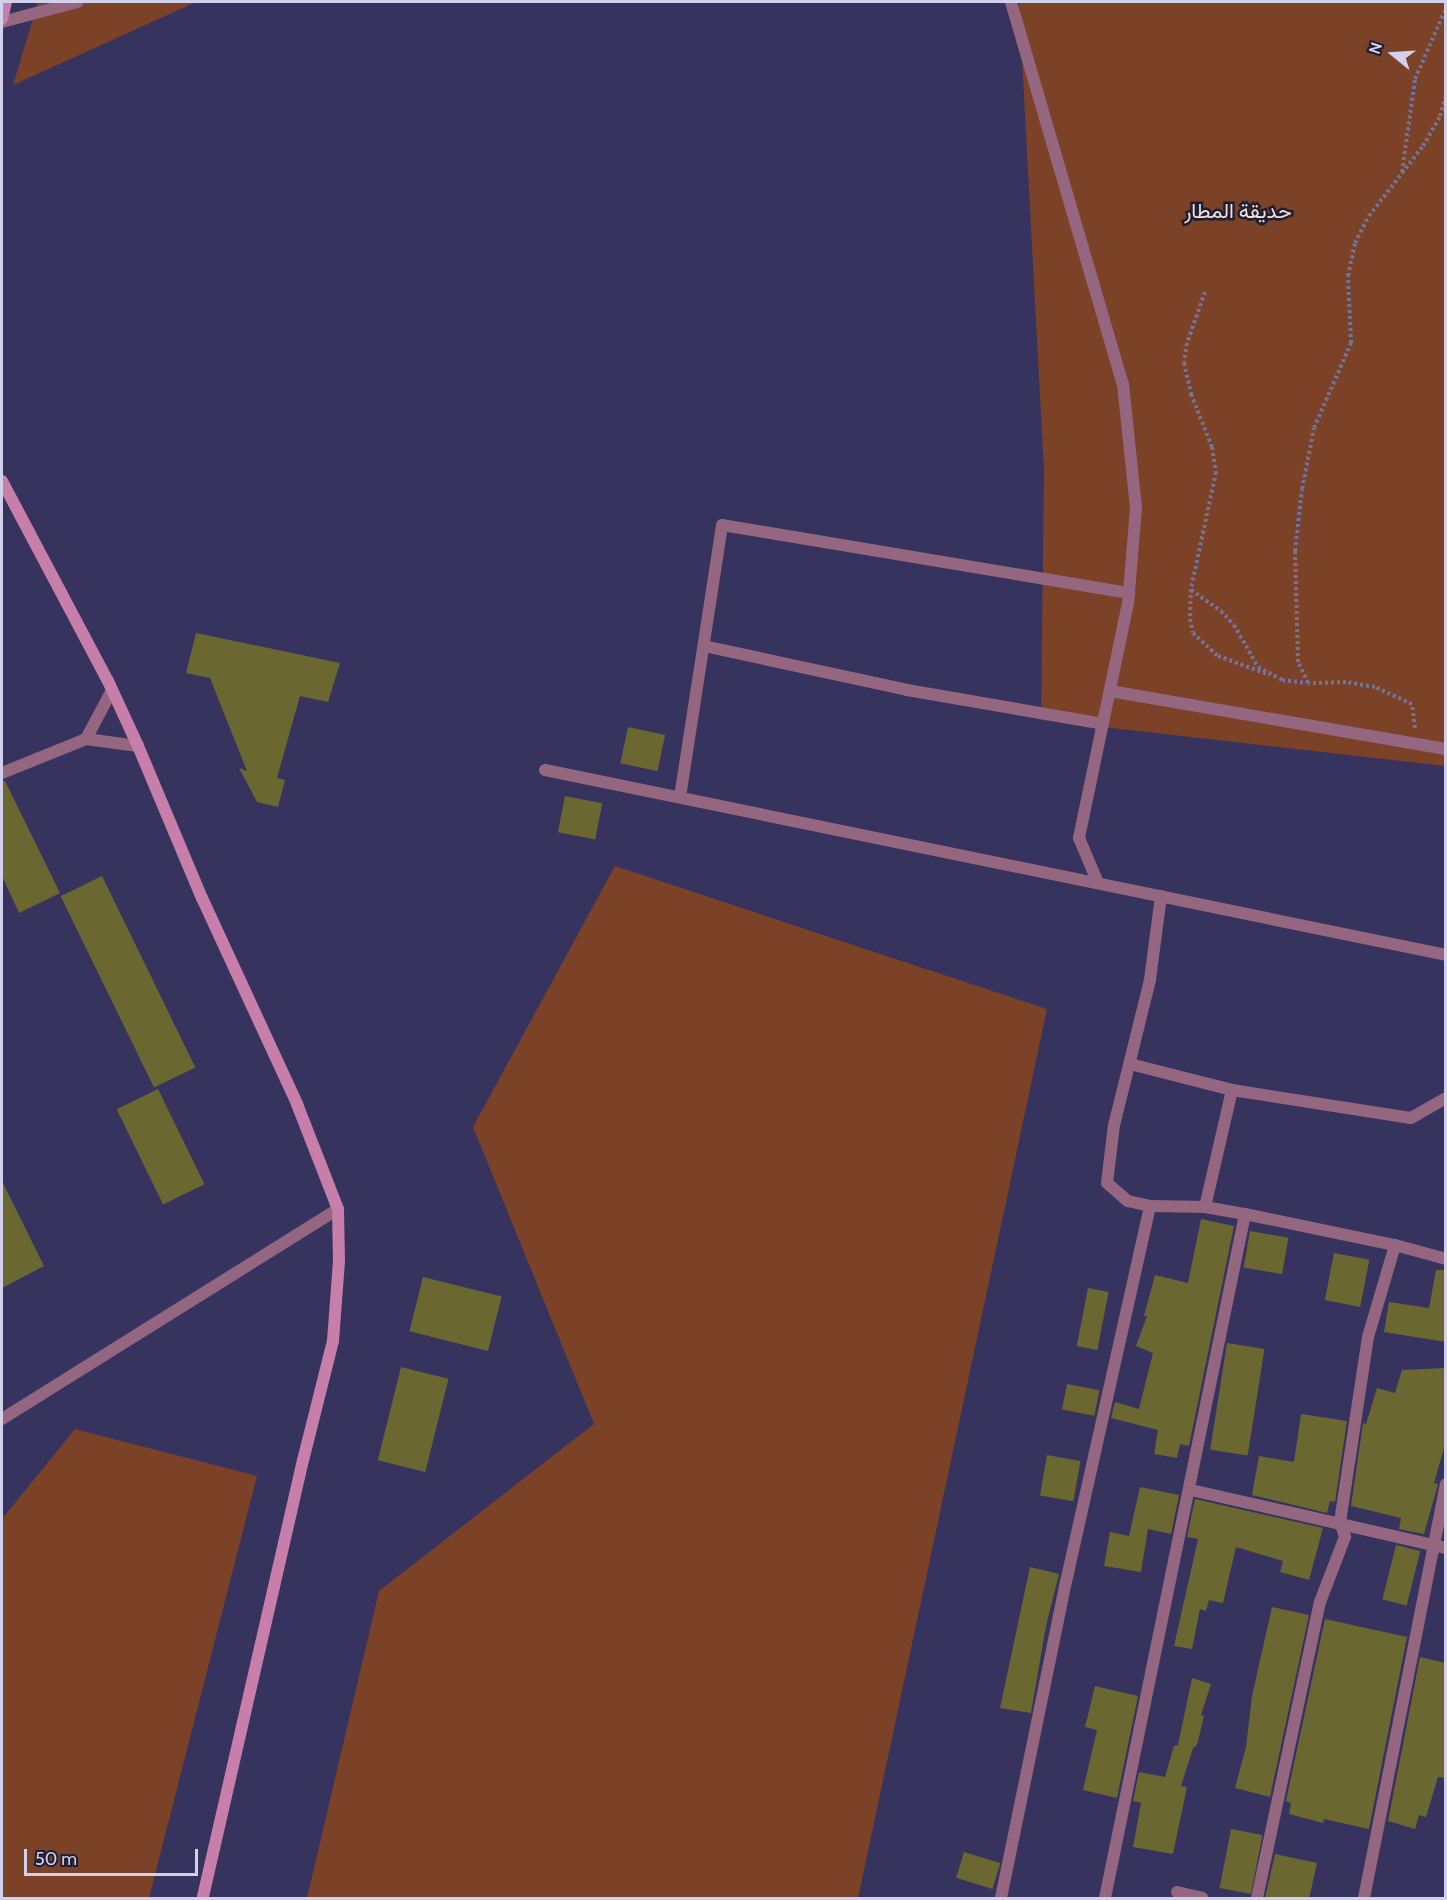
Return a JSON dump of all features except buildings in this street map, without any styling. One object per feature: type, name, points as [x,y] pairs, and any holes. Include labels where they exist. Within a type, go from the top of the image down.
[{"type":"main road","points":[[2,21],[6,2]]},
{"type":"main road","points":[[2,481],[112,690],[138,746],[202,898],[297,1104],[338,1209],[339,1261],[333,1341],[303,1460],[203,1899]]},
{"type":"street","points":[[2,21],[77,2]]},
{"type":"street","points":[[1011,2],[1123,384],[1136,508],[1129,593],[1079,838],[1098,883]]},
{"type":"street","points":[[680,797],[722,525],[1129,593]]},
{"type":"street","points":[[704,646],[907,690],[1103,724]]},
{"type":"street","points":[[86,739],[112,690]]},
{"type":"street","points":[[1110,691],[1446,749]]},
{"type":"street","points":[[2,774],[86,739],[138,746]]},
{"type":"street","points":[[544,770],[1446,955]]},
{"type":"street","points":[[1161,896],[1150,980],[1114,1125],[1107,1183],[1128,1201],[1150,1206],[1205,1207],[1245,1214],[1395,1245],[1446,1259]]},
{"type":"street","points":[[1130,1064],[1232,1090],[1411,1118],[1446,1098]]},
{"type":"street","points":[[1205,1207],[1232,1090]]},
{"type":"street","points":[[1001,1899],[1066,1582],[1150,1206]]},
{"type":"street","points":[[2,1419],[338,1209]]},
{"type":"street","points":[[1105,1899],[1191,1490],[1245,1214]]},
{"type":"street","points":[[1257,1899],[1320,1602],[1345,1537],[1340,1522],[1368,1337],[1395,1245]]},
{"type":"street","points":[[1364,1899],[1440,1547],[1446,1484]]},
{"type":"street","points":[[1191,1490],[1340,1522],[1440,1547]]},
{"type":"street","points":[[1177,1892],[1202,1899]]},
{"type":"path","points":[[1402,173],[1415,79],[1446,8]]},
{"type":"path","points":[[1308,683],[1298,662],[1295,551],[1302,489],[1314,428],[1351,343],[1348,276],[1355,243],[1369,216],[1423,146],[1440,116],[1446,96]]},
{"type":"path","points":[[1205,292],[1187,343],[1184,363],[1191,394],[1212,447],[1216,472],[1191,590],[1190,619],[1193,633],[1218,656],[1282,680],[1308,683],[1346,682],[1375,687],[1412,704],[1417,744]]},
{"type":"path","points":[[1191,590],[1221,611],[1234,625],[1258,667],[1270,675]]},
{"type":"green space","points":[[38,2],[196,2],[13,85]]},
{"type":"green space","name":"حديقة المطار","points":[[1019,2],[1445,2],[1445,766],[1041,720],[1044,471]]},
{"type":"green space","points":[[615,866],[1047,1009],[858,1898],[307,1898],[379,1591],[594,1424],[473,1127]]},
{"type":"green space","points":[[75,1429],[257,1476],[149,1898],[2,1898],[2,1519]]}]
